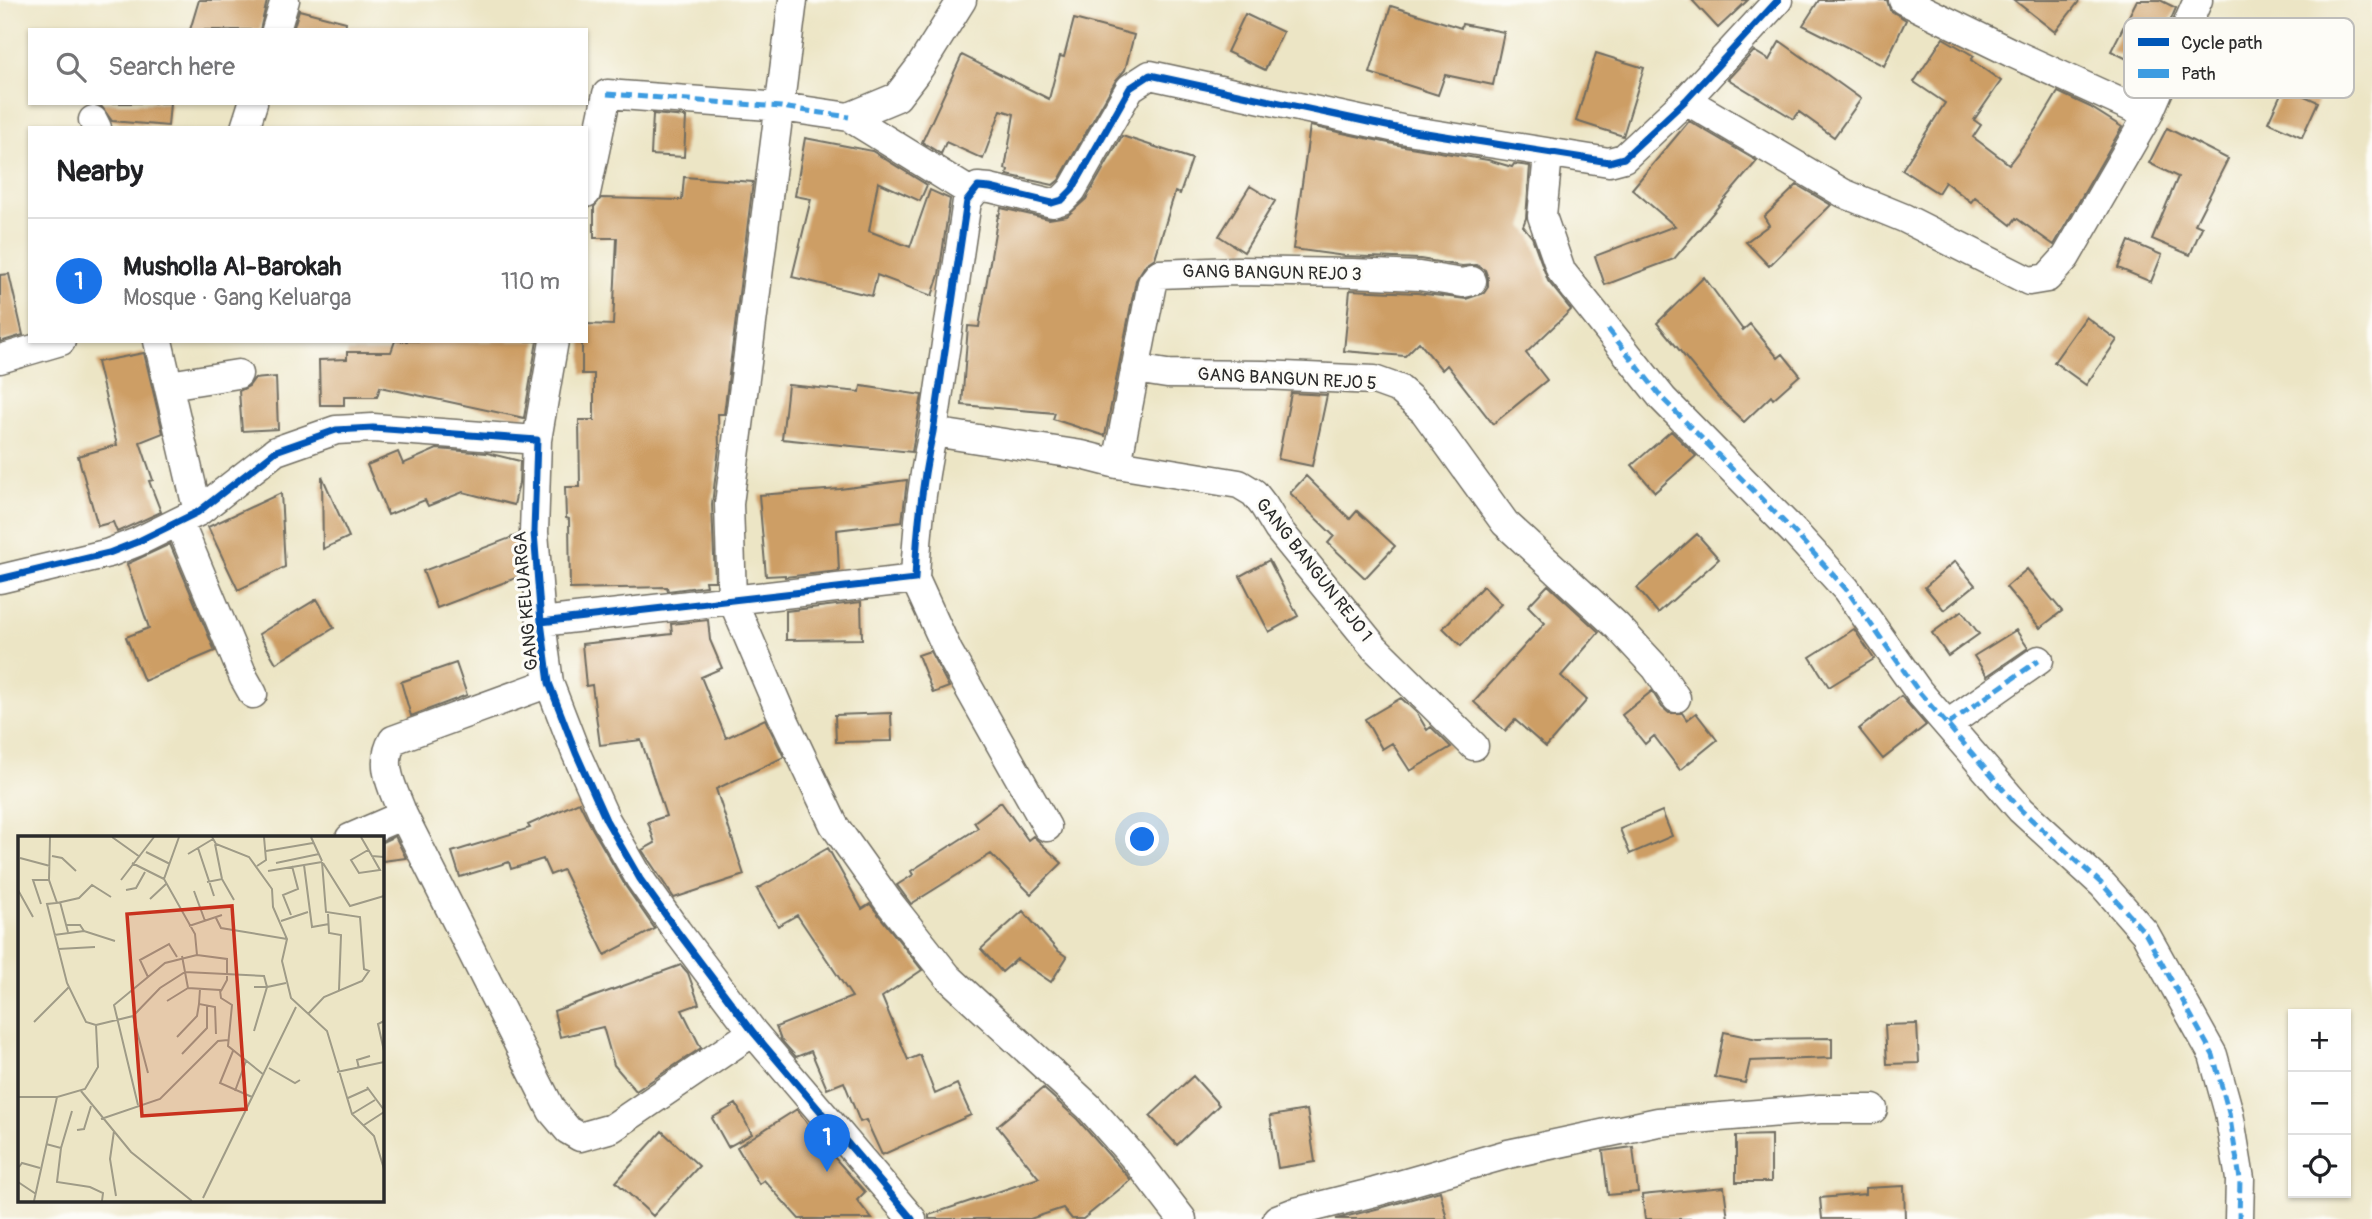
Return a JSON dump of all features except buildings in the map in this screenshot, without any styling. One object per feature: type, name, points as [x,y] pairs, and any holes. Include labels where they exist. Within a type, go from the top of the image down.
[{"type":"street","points":[[277,28],[285,0]]},
{"type":"street","points":[[793,0],[729,504],[732,599],[834,825],[888,901],[948,977],[1089,1107],[1138,1162],[1182,1219]]},
{"type":"street","points":[[849,117],[897,97],[920,67],[962,0]]},
{"type":"street","points":[[1047,827],[948,651],[915,579],[927,459],[967,201],[972,193],[978,187],[1052,203],[1062,200],[1072,190],[1130,88],[1150,75],[1401,130],[1609,162],[1624,158],[1686,100],[1779,0]]},
{"type":"street","points":[[1903,0],[2148,115]]},
{"type":"street","points":[[2190,18],[2198,0]]},
{"type":"street","points":[[588,184],[607,94],[781,107],[849,117],[972,193]]},
{"type":"street","points":[[1686,100],[1843,193],[1904,218],[2029,281],[2047,278],[2066,257],[2155,98]]},
{"type":"street","points":[[246,126],[252,105]]},
{"type":"street","points":[[1551,154],[1542,216],[1561,271],[1663,399],[1797,534],[1846,589],[1919,692],[2021,810],[2103,885],[2145,933],[2213,1055],[2229,1112],[2238,1166],[2239,1219]]},
{"type":"street","name":"GANG BANGUN REJO 3","points":[[1116,464],[1152,283],[1159,274],[1236,271],[1352,273],[1419,276],[1463,283],[1472,281]]},
{"type":"street","points":[[0,359],[54,343]]},
{"type":"street","points":[[158,343],[169,385],[188,517],[244,678],[253,694]]},
{"type":"street","name":"GANG KELUARGA","points":[[554,343],[537,440],[534,532],[549,683],[576,753],[606,820],[640,879],[677,931],[753,1032],[912,1219]]},
{"type":"street","name":"GANG BANGUN REJO 5","points":[[1135,369],[1181,374],[1374,380],[1399,389],[1424,411],[1505,523],[1617,626],[1656,668],[1676,698]]},
{"type":"street","points":[[169,385],[238,374]]},
{"type":"street","points":[[0,579],[109,553],[188,517],[276,451],[336,430],[373,428],[537,440]]},
{"type":"street","points":[[933,432],[1082,455],[1116,464]]},
{"type":"street","name":"GANG BANGUN REJO 1","points":[[1116,464],[1238,484],[1254,494],[1265,506],[1278,529],[1374,647],[1474,746]]},
{"type":"street","points":[[541,622],[915,579]]},
{"type":"street","points":[[1948,724],[2039,660]]},
{"type":"street","points":[[549,683],[393,740],[387,750],[385,765],[403,815],[552,1111],[568,1130],[579,1137],[612,1128],[753,1032]]},
{"type":"street","points":[[355,836],[403,815]]},
{"type":"street","points":[[1277,1219],[1294,1212],[1508,1154],[1658,1122],[1820,1109],[1873,1109]]},
{"type":"marked path","points":[[607,94],[781,107],[849,117]]},
{"type":"marked path","points":[[1608,329],[1663,399],[1796,534],[1846,589],[1919,692],[2021,810],[2103,885],[2145,933],[2213,1055],[2229,1113],[2240,1179],[2239,1219]]},
{"type":"marked path","points":[[1948,724],[2039,660]]},
{"type":"cycle path","points":[[541,622],[915,579],[923,487],[967,201],[978,187],[1052,203],[1062,200],[1072,190],[1130,88],[1150,75],[1401,129],[1609,162],[1624,158],[1686,100],[1778,0]]},
{"type":"cycle path","points":[[0,579],[109,553],[137,542],[198,512],[276,451],[336,430],[373,428],[537,440],[534,532],[549,683],[606,820],[640,879],[753,1032],[912,1219]]},
{"type":"place","name":"Musholla Al-Barokah","points":[[827,1172]]}]
